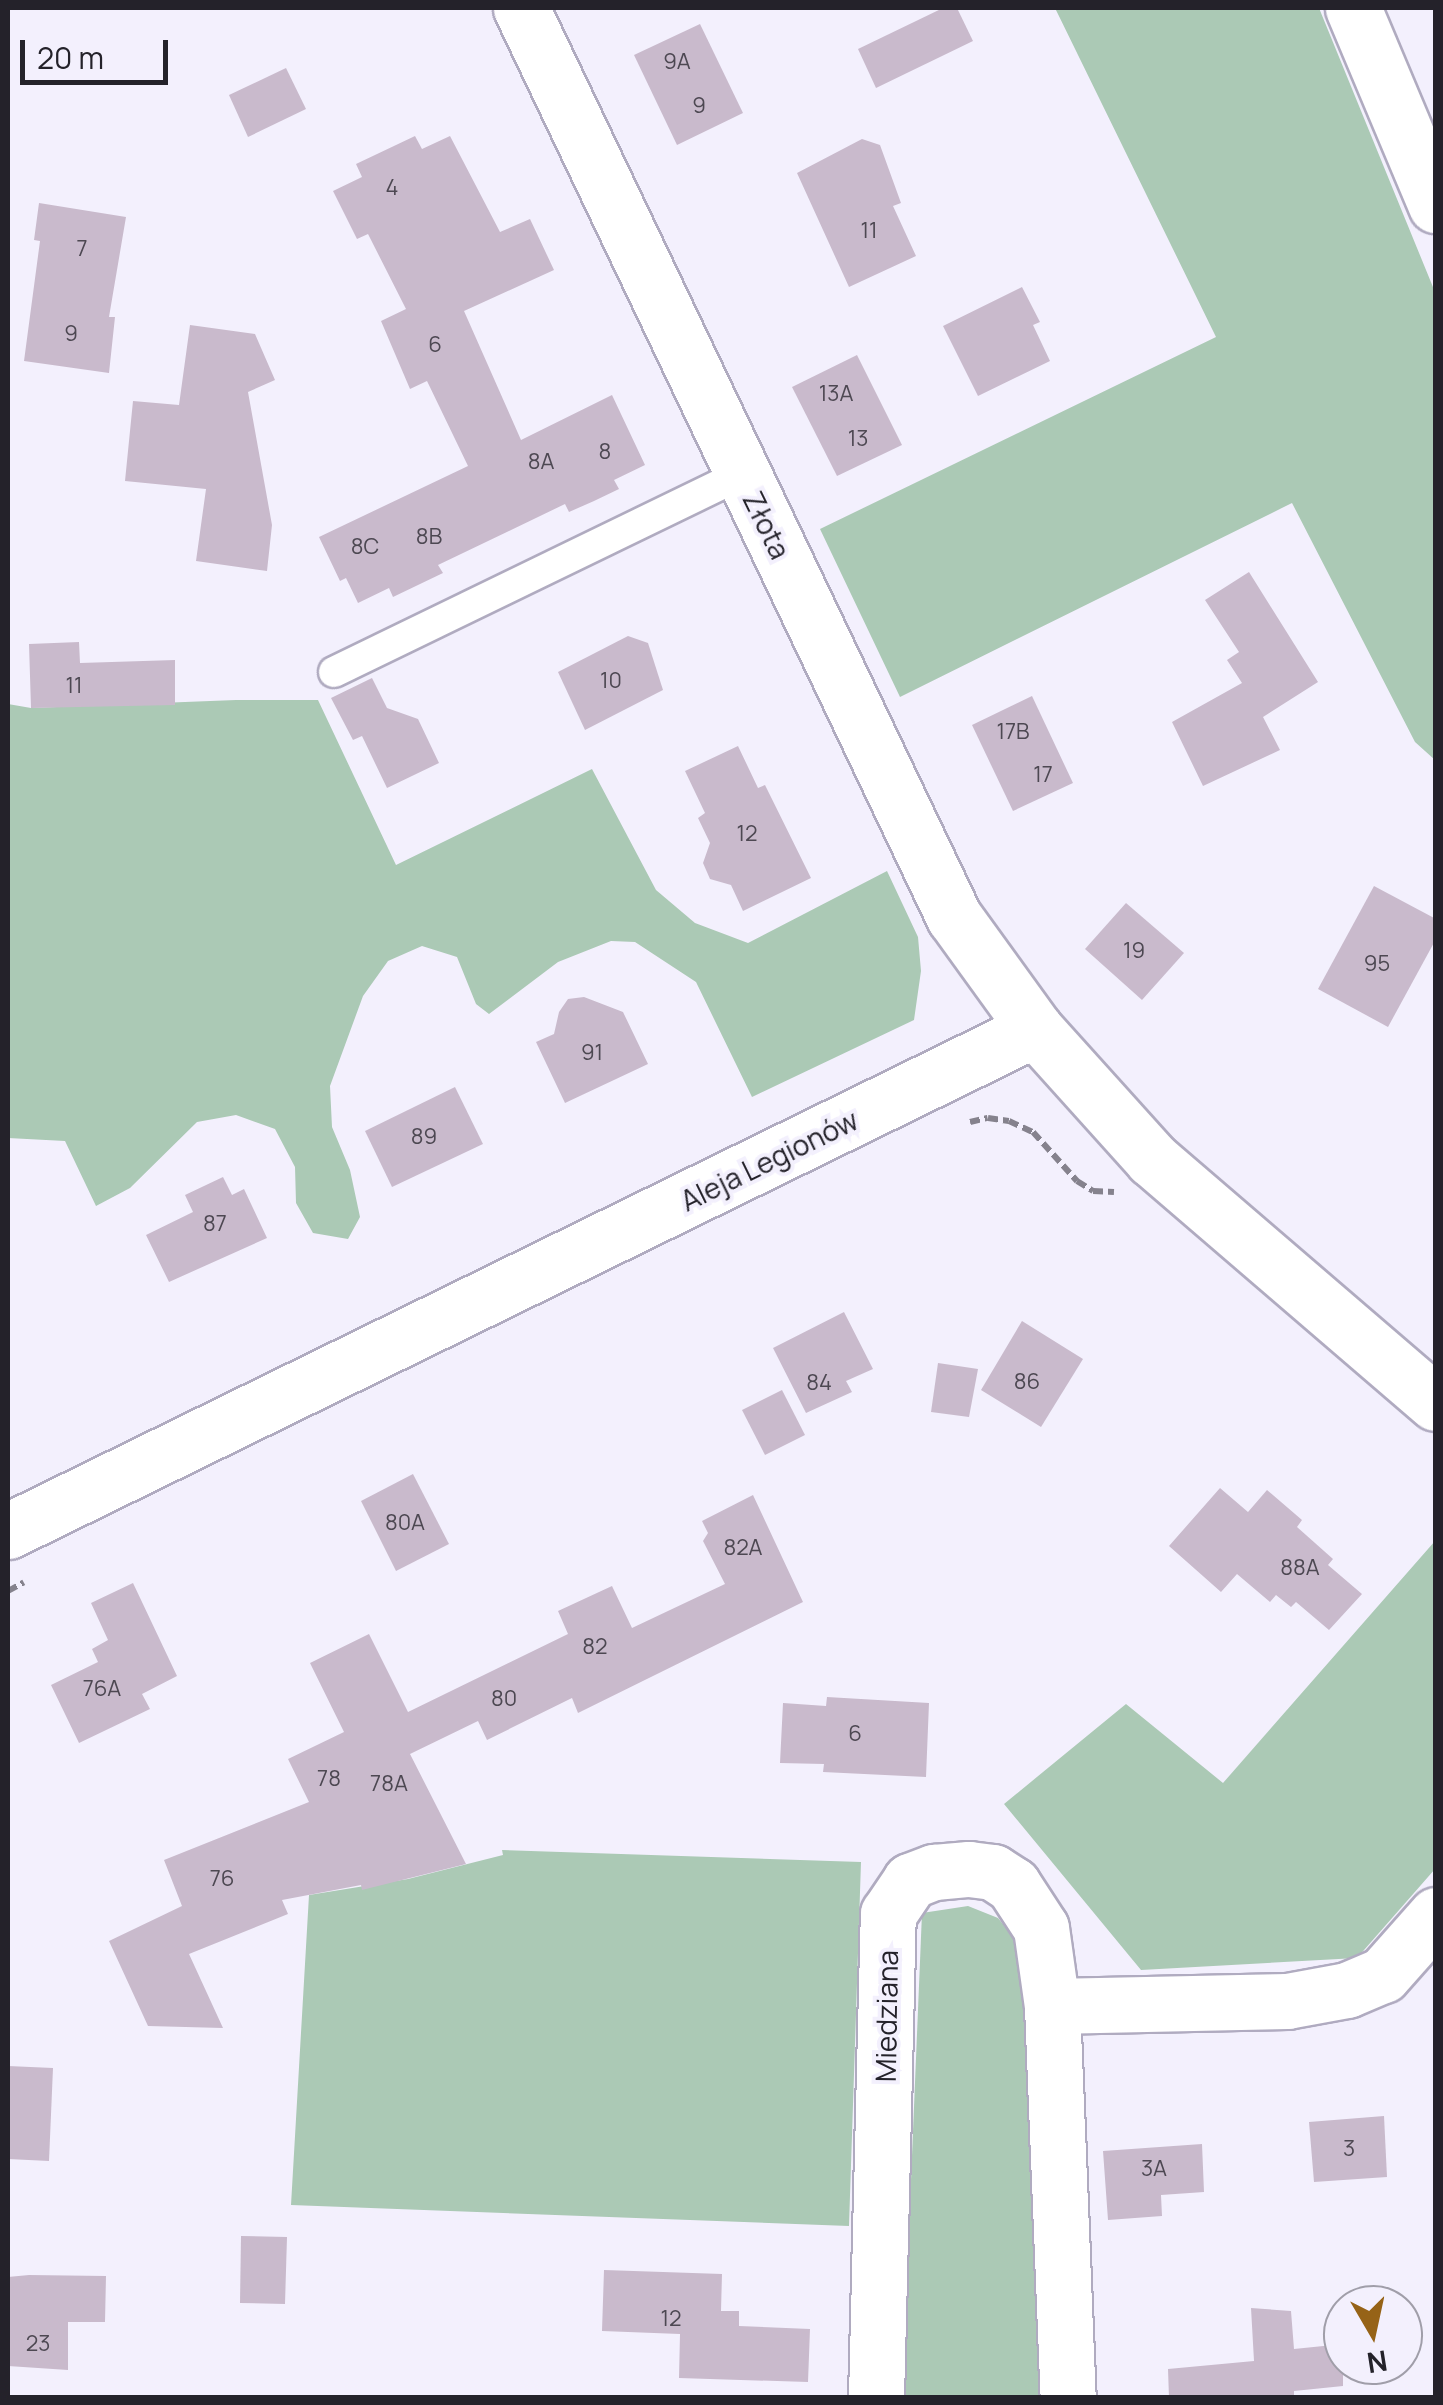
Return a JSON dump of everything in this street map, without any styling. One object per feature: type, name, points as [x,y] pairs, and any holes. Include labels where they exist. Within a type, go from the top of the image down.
[{"type":"street","name":"Złota","points":[[521,8],[954,917],[1035,1028]]},
{"type":"street","points":[[1353,8],[1436,205]]},
{"type":"street","points":[[1035,1028],[1152,1159],[1436,1403]]},
{"type":"street","name":"Aleja Legionów","points":[[8,1531],[1035,1028]]},
{"type":"street","name":"Miedziana","points":[[876,2398],[888,1914],[897,1895],[910,1882],[952,1870],[993,1872],[1013,1885],[1041,1928],[1052,2006],[1068,2398]]},
{"type":"street","points":[[1052,2006],[1287,2001],[1347,1990],[1382,1975],[1436,1915]]},
{"type":"lane","points":[[334,672],[742,474]]},
{"type":"path","points":[[952,1126],[988,1118],[1009,1121],[1032,1132],[1077,1181],[1093,1191],[1112,1194],[1124,1186]]},
{"type":"path","points":[[8,1591],[42,1574]]},
{"type":"green space","points":[[1055,8],[1319,8],[1435,292],[1435,760],[1415,742],[1292,503],[900,697],[820,529],[1216,337]]},
{"type":"green space","points":[[318,700],[396,865],[592,769],[656,890],[695,923],[748,943],[887,871],[918,937],[921,971],[914,1020],[752,1097],[696,982],[635,942],[611,941],[558,962],[489,1014],[476,1004],[457,957],[422,946],[388,961],[363,996],[330,1086],[332,1127],[350,1170],[360,1217],[348,1239],[313,1233],[296,1203],[295,1167],[275,1129],[236,1115],[197,1122],[130,1188],[96,1206],[65,1141],[8,1138],[8,704],[31,708]]},
{"type":"green space","points":[[1435,1541],[1435,1869],[1357,1958],[1141,1970],[1004,1804],[1126,1704],[1223,1783]]},
{"type":"green space","points":[[502,1850],[861,1862],[849,2226],[291,2205],[309,1895],[408,1879],[503,1855]]},
{"type":"green space","points":[[968,1906],[998,1918],[1019,1944],[1025,1966],[1049,2397],[902,2398],[922,1913]]},
{"type":"building","points":[[943,8],[957,8],[973,41],[876,88],[858,49]]},
{"type":"building","points":[[700,24],[743,113],[677,145],[634,55]]},
{"type":"building","points":[[286,68],[306,109],[248,137],[229,95]]},
{"type":"building","points":[[415,136],[422,149],[450,136],[500,232],[530,219],[554,270],[464,311],[521,440],[612,395],[645,465],[614,480],[619,489],[569,512],[565,504],[438,565],[443,573],[393,597],[389,588],[358,603],[346,578],[340,581],[319,537],[468,466],[427,381],[410,389],[381,321],[406,309],[368,234],[357,239],[333,191],[362,177],[356,164]]},
{"type":"building","points":[[862,139],[880,145],[901,203],[893,206],[916,256],[849,287],[797,173]]},
{"type":"building","points":[[39,203],[126,217],[109,317],[115,317],[109,373],[24,361],[40,241],[34,240]]},
{"type":"building","points":[[1022,287],[1040,322],[1033,325],[1050,361],[978,396],[943,326]]},
{"type":"building","points":[[190,325],[255,334],[275,380],[248,392],[272,525],[267,571],[196,561],[206,489],[125,481],[133,401],[179,405]]},
{"type":"building","points":[[857,355],[902,445],[837,476],[792,387]]},
{"type":"building","points":[[1249,572],[1318,682],[1263,717],[1280,750],[1203,786],[1172,722],[1242,683],[1227,660],[1239,652],[1205,600]]},
{"type":"building","points":[[628,636],[648,643],[663,690],[585,730],[558,672]]},
{"type":"building","points":[[79,642],[80,663],[175,660],[175,705],[31,708],[29,644]]},
{"type":"building","points":[[372,678],[387,708],[418,719],[439,763],[387,788],[362,736],[353,740],[331,698]]},
{"type":"building","points":[[1032,696],[1073,783],[1013,811],[972,725]]},
{"type":"building","points":[[738,746],[758,788],[765,785],[811,878],[743,911],[731,885],[710,879],[703,863],[710,843],[698,818],[705,813],[685,771]]},
{"type":"building","points":[[1374,886],[1436,919],[1436,939],[1388,1027],[1318,989]]},
{"type":"building","points":[[1126,903],[1184,953],[1142,1000],[1085,949]]},
{"type":"building","points":[[584,997],[623,1012],[648,1064],[565,1103],[536,1042],[554,1034],[559,1012],[568,999]]},
{"type":"building","points":[[455,1087],[483,1144],[392,1187],[365,1131]]},
{"type":"building","points":[[223,1177],[232,1195],[244,1189],[267,1238],[169,1282],[146,1235],[193,1212],[185,1195]]},
{"type":"building","points":[[844,1312],[873,1369],[846,1381],[852,1392],[806,1413],[773,1348]]},
{"type":"building","points":[[1022,1321],[1083,1359],[1041,1427],[981,1390]]},
{"type":"building","points":[[938,1363],[978,1369],[969,1417],[931,1412]]},
{"type":"building","points":[[782,1390],[805,1435],[765,1455],[742,1410]]},
{"type":"building","points":[[413,1474],[449,1544],[396,1571],[361,1501]]},
{"type":"building","points":[[1220,1488],[1248,1512],[1267,1490],[1302,1520],[1297,1527],[1333,1559],[1328,1565],[1362,1594],[1329,1630],[1296,1602],[1291,1607],[1276,1595],[1270,1602],[1237,1574],[1221,1592],[1169,1546]]},
{"type":"building","points":[[753,1495],[803,1602],[578,1713],[572,1698],[487,1740],[478,1721],[410,1754],[466,1864],[362,1890],[361,1885],[282,1900],[288,1914],[189,1954],[223,2028],[148,2026],[109,1941],[182,1906],[164,1860],[309,1802],[288,1759],[344,1732],[310,1663],[369,1634],[408,1712],[568,1634],[558,1611],[612,1586],[632,1628],[725,1584],[703,1541],[708,1533],[702,1521]]},
{"type":"building","points":[[133,1583],[177,1676],[142,1694],[150,1709],[79,1743],[51,1685],[98,1662],[92,1649],[108,1640],[91,1603]]},
{"type":"building","points":[[827,1697],[929,1703],[926,1777],[823,1772],[824,1764],[780,1763],[783,1703],[826,1706]]},
{"type":"building","points":[[8,2066],[53,2068],[49,2161],[8,2159]]},
{"type":"building","points":[[1384,2116],[1387,2177],[1314,2182],[1309,2122]]},
{"type":"building","points":[[1202,2144],[1204,2192],[1161,2195],[1162,2216],[1108,2220],[1103,2151]]},
{"type":"building","points":[[241,2236],[287,2237],[285,2304],[240,2303]]},
{"type":"building","points":[[604,2270],[722,2274],[721,2311],[739,2311],[739,2326],[810,2329],[808,2382],[679,2378],[680,2334],[602,2331]]},
{"type":"building","points":[[106,2276],[105,2322],[68,2322],[68,2370],[8,2366],[8,2277]]},
{"type":"building","points":[[1251,2308],[1291,2311],[1294,2349],[1323,2346],[1323,2385],[1343,2386],[1294,2391],[1294,2398],[1169,2398],[1168,2369],[1254,2361]]}]
